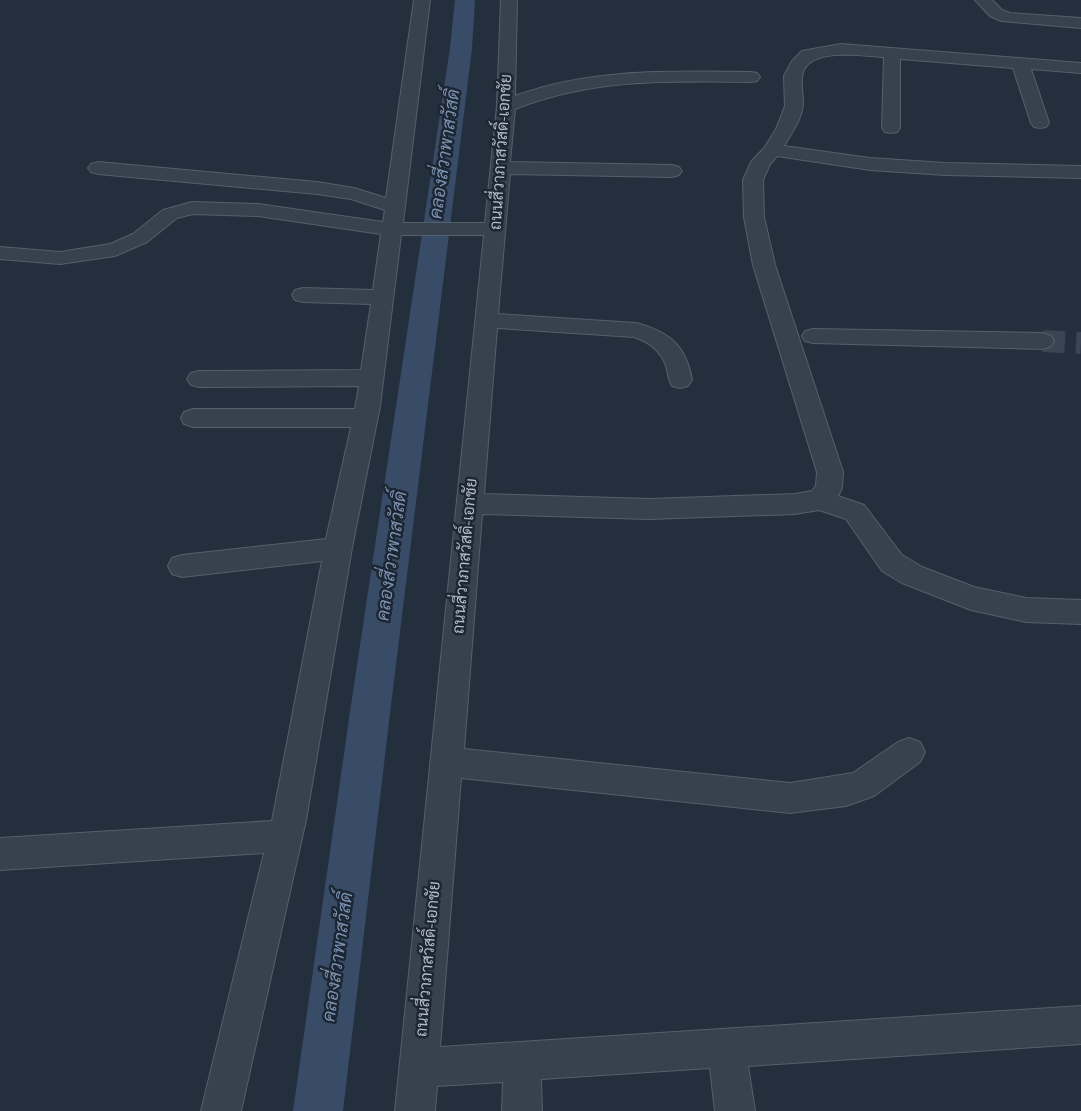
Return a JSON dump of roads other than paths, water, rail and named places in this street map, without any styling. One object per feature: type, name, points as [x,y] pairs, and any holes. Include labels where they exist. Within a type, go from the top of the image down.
[{"type":"street","points":[[221,1111],[285,836],[338,548],[365,418],[383,297],[401,222],[409,89],[422,0]]},
{"type":"street","name":"ถนนสี่วาภาสวัสดิ์-เอกชัย","points":[[415,1111],[501,168],[506,106],[509,0]]},
{"type":"street","points":[[983,0],[996,13],[1007,18],[1081,23]]},
{"type":"street","points":[[820,500],[829,488],[830,472],[799,335],[764,266],[754,217],[752,180],[761,162],[772,150],[785,129],[794,106],[793,76],[798,65],[808,55],[841,49],[1081,68]]},
{"type":"street","points":[[891,128],[892,53]]},
{"type":"street","points":[[1020,63],[1040,123]]},
{"type":"street","points":[[506,106],[525,97],[599,79],[648,76],[750,77]]},
{"type":"street","points":[[772,150],[870,164],[945,169],[1081,172]]},
{"type":"street","points":[[98,168],[317,188],[354,194],[401,222]]},
{"type":"street","points":[[501,168],[672,171]]},
{"type":"street","points":[[0,253],[60,258],[115,250],[140,238],[170,214],[192,208],[258,210],[401,222],[456,230],[495,229]]},
{"type":"street","points":[[303,295],[383,297]]},
{"type":"street","points":[[486,320],[636,330],[650,334],[666,344],[678,365],[680,380]]},
{"type":"street","points":[[799,335],[1043,341]]},
{"type":"street","points":[[199,379],[371,378]]},
{"type":"street","points":[[193,418],[365,418]]},
{"type":"street","points":[[470,504],[649,509],[786,504],[820,500],[855,512],[892,563],[912,575],[972,598],[1026,610],[1081,612]]},
{"type":"street","points":[[182,566],[338,548]]},
{"type":"street","points":[[446,762],[790,798],[846,791],[863,785],[908,752]]},
{"type":"street","points":[[0,854],[285,836]]},
{"type":"street","points":[[419,1068],[1081,1025]]},
{"type":"street","points":[[727,1048],[735,1111]]},
{"type":"street","points":[[522,1062],[522,1111]]},
{"type":"waterway","name":"คลองสี่วาพาสวัสดิ์","points":[[318,1111],[371,705],[461,48],[465,0]]},
{"type":"tunnel","points":[[1043,341],[1081,343]]}]
